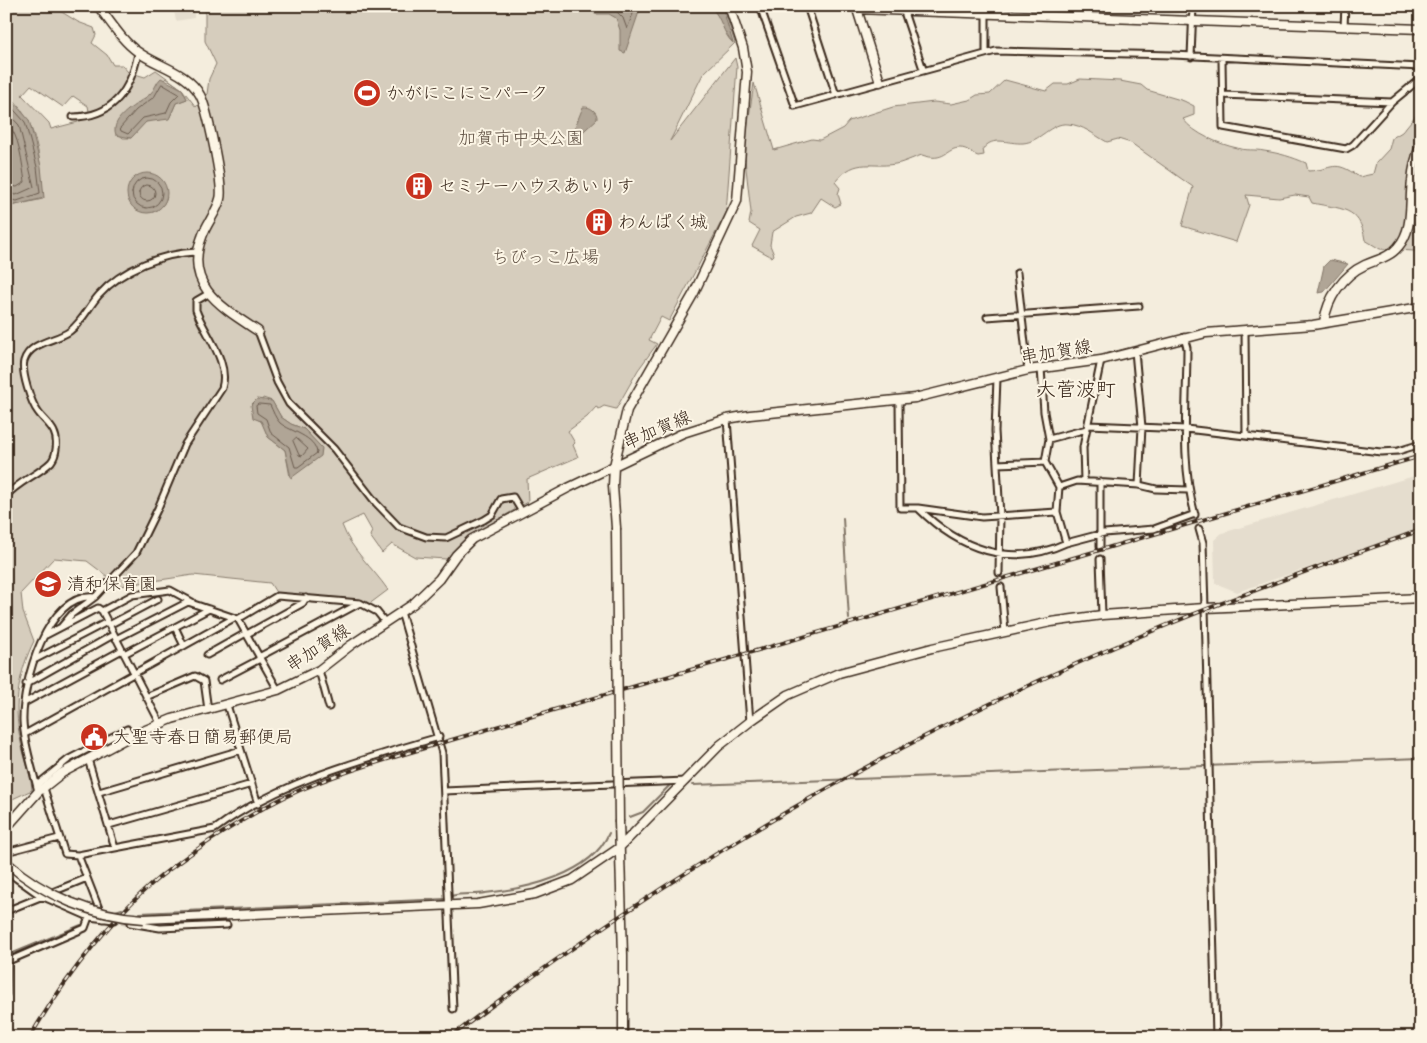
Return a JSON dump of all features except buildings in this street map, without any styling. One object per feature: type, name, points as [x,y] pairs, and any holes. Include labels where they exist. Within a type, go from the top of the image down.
[{"type":"street","points":[[98,6],[138,52],[186,80],[200,94],[221,195],[197,252],[200,274],[208,294],[221,307],[258,331],[277,382],[289,404],[334,449],[376,503],[399,527],[426,537],[446,538],[492,515],[501,499],[507,497],[513,497],[522,512]]},
{"type":"street","points":[[623,1037],[614,466],[627,410],[694,293],[737,201],[747,72],[743,48],[729,6]]},
{"type":"street","points":[[760,6],[795,106],[986,52],[1191,57],[1421,67]]},
{"type":"street","points":[[806,6],[836,94]]},
{"type":"street","points":[[1191,57],[1193,6]]},
{"type":"street","points":[[1344,6],[1344,26]]},
{"type":"street","points":[[880,82],[856,7],[986,9],[1192,20],[1421,29]]},
{"type":"street","points":[[902,8],[923,70]]},
{"type":"street","points":[[986,9],[986,52]]},
{"type":"street","points":[[73,117],[94,114],[119,99],[130,81],[138,52]]},
{"type":"street","points":[[1222,59],[1223,127],[1346,149],[1353,145],[1392,102],[1421,78]]},
{"type":"street","points":[[1222,95],[1392,102]]},
{"type":"street","points":[[1324,322],[1328,306],[1348,276],[1363,266],[1392,253],[1403,240],[1408,228],[1413,175],[1421,144]]},
{"type":"street","points":[[6,496],[24,480],[51,462],[56,451],[54,432],[36,410],[31,398],[24,372],[24,360],[38,346],[71,330],[100,294],[123,276],[135,269],[174,254],[197,252]]},
{"type":"street","points":[[1017,273],[1028,370]]},
{"type":"street","points":[[61,628],[72,614],[95,598],[136,553],[158,508],[185,444],[222,388],[224,381],[223,366],[196,310],[196,301],[208,294]]},
{"type":"street","points":[[987,317],[1139,306]]},
{"type":"street","name":"串加賀線","points":[[6,828],[40,788],[67,769],[131,736],[160,723],[278,690],[319,670],[425,594],[472,540],[522,512],[683,433],[727,419],[899,401],[942,393],[1028,370],[1101,360],[1184,337],[1288,327],[1421,307]]},
{"type":"street","points":[[1245,330],[1246,435]]},
{"type":"street","points":[[918,508],[926,516],[972,547],[1000,555],[1035,554],[1099,535],[1154,529],[1195,515],[1188,490],[1185,459],[1187,348],[1184,337]]},
{"type":"street","points":[[1135,351],[1142,427],[1139,485]]},
{"type":"street","points":[[1084,481],[1083,447],[1101,360]]},
{"type":"street","points":[[1041,368],[1044,412],[1049,439],[1045,462],[1059,487],[1058,512],[1066,544]]},
{"type":"street","points":[[997,378],[995,431],[1000,516],[999,573]]},
{"type":"street","points":[[899,401],[900,508],[918,508],[963,515],[1000,516],[1058,512]]},
{"type":"street","points":[[727,419],[750,722]]},
{"type":"street","points":[[1049,439],[1088,427],[1142,427],[1246,435],[1381,452],[1398,451],[1421,444]]},
{"type":"street","points":[[997,464],[1045,462]]},
{"type":"street","points":[[1059,487],[1077,481],[1084,481],[1139,485],[1156,489],[1188,490]]},
{"type":"street","points":[[1100,482],[1100,547]]},
{"type":"street","points":[[1199,529],[1203,543],[1216,1037]]},
{"type":"street","points":[[1100,559],[1102,615]]},
{"type":"street","points":[[1001,587],[1005,632]]},
{"type":"street","points":[[102,611],[132,595],[170,590],[192,602],[236,619],[247,634],[278,690]]},
{"type":"street","points":[[24,734],[277,596],[360,603],[377,612],[385,622]]},
{"type":"street","points":[[95,598],[76,599],[60,613],[34,660],[26,684],[24,734],[40,788],[65,854],[78,855],[215,829],[232,817],[258,804],[351,763],[439,737]]},
{"type":"street","points":[[207,655],[303,603],[306,598]]},
{"type":"street","points":[[6,862],[27,878],[73,903],[109,915],[144,919],[449,906],[514,900],[556,888],[588,871],[619,848],[688,781],[719,746],[788,695],[839,673],[1005,632],[1051,622],[1102,615],[1205,608],[1421,598]]},
{"type":"street","points":[[34,660],[158,599]]},
{"type":"street","points":[[26,684],[115,637],[192,602]]},
{"type":"street","points":[[220,680],[360,603]]},
{"type":"street","points":[[46,636],[92,610],[98,608],[102,611],[160,723]]},
{"type":"street","points":[[24,703],[209,609]]},
{"type":"street","points":[[401,612],[439,737],[442,753],[453,1009]]},
{"type":"street","points":[[175,627],[184,646]]},
{"type":"street","points":[[319,670],[329,706]]},
{"type":"street","points":[[146,697],[194,676],[204,681],[208,710]]},
{"type":"street","points":[[227,705],[258,804]]},
{"type":"street","points":[[40,788],[69,759],[127,729],[131,736]]},
{"type":"street","points":[[99,792],[241,750]]},
{"type":"street","points":[[88,759],[115,848]]},
{"type":"street","points":[[444,791],[688,781]]},
{"type":"street","points":[[109,825],[252,784]]},
{"type":"street","points":[[6,852],[59,838]]},
{"type":"street","points":[[78,855],[103,919]]},
{"type":"street","points":[[6,871],[41,896],[89,917],[114,920]]},
{"type":"street","points":[[6,910],[87,878]]},
{"type":"street","points":[[6,994],[7,962],[84,928],[89,917]]},
{"type":"street","points":[[130,923],[160,928],[227,925]]},
{"type":"shaded area","points":[[173,6],[194,6],[194,18],[176,21]]},
{"type":"shaded area","points":[[1421,474],[1421,529],[1237,592],[1215,583],[1214,540],[1222,533]]},
{"type":"green space","points":[[6,6],[52,6],[78,22],[94,28],[96,35],[92,43],[107,55],[113,65],[122,65],[128,72],[145,77],[156,70],[182,89],[196,107],[207,94],[209,79],[216,64],[205,41],[205,6],[723,6],[735,43],[703,74],[670,141],[735,58],[737,67],[726,213],[669,321],[661,317],[649,340],[657,344],[638,370],[616,409],[604,406],[599,409],[596,407],[587,417],[568,431],[575,443],[573,445],[578,457],[527,479],[528,502],[470,536],[446,559],[415,557],[392,544],[382,553],[370,536],[372,531],[363,515],[342,525],[351,543],[388,590],[368,605],[349,599],[277,594],[270,583],[193,575],[120,586],[87,561],[54,558],[21,593],[23,612],[34,641],[21,676],[17,713],[20,738],[32,790],[6,802],[6,201],[11,206],[43,199],[41,170],[36,142],[25,116],[17,104],[6,94]],"holes":[[[166,78],[182,89],[187,99],[176,103],[170,117],[145,122],[131,138],[123,138],[115,131],[136,104],[151,94]],[[31,85],[63,107],[73,96],[88,106],[89,111],[76,113],[78,122],[51,129],[49,123],[22,95]],[[167,197],[162,206],[155,211],[146,212],[136,209]],[[263,398],[272,401],[281,417],[291,424],[304,429],[322,450],[290,477],[285,450],[268,437],[262,422],[257,419]]]},
{"type":"green space","points":[[1080,79],[1120,81],[1141,85],[1147,90],[1184,101],[1194,106],[1194,115],[1183,119],[1200,134],[1215,141],[1240,149],[1261,150],[1291,157],[1306,163],[1308,171],[1338,166],[1359,177],[1373,174],[1376,163],[1389,149],[1392,138],[1402,132],[1421,109],[1421,256],[1414,251],[1380,249],[1365,240],[1359,221],[1347,211],[1312,203],[1309,197],[1295,195],[1279,198],[1246,195],[1249,205],[1236,242],[1182,226],[1193,187],[1131,143],[1118,139],[1107,142],[1084,128],[1068,124],[1056,126],[1029,142],[991,142],[983,149],[984,155],[978,156],[960,148],[936,157],[922,155],[890,165],[858,166],[843,174],[835,182],[840,188],[838,194],[841,204],[835,207],[821,198],[811,213],[796,217],[772,232],[770,245],[774,255],[772,257],[752,246],[760,230],[749,223],[751,212],[744,151],[754,83],[774,150],[812,139],[820,140],[843,128],[849,121],[893,107],[934,102],[951,104],[969,100],[977,95],[990,94],[1005,80],[1046,91],[1055,84],[1068,84]]},
{"type":"water","points":[[589,6],[641,6],[625,53],[620,51],[620,30],[616,18],[609,14],[595,14]]},
{"type":"water","points":[[710,6],[722,6],[733,43],[729,39],[718,16]]},
{"type":"water","points":[[161,78],[182,89],[187,99],[176,103],[169,119],[146,122],[131,138],[116,135],[115,128],[117,122],[126,112],[150,94]]},
{"type":"water","points":[[6,94],[29,120],[41,166],[44,198],[11,206],[6,201]]},
{"type":"water","points":[[583,107],[593,110],[597,119],[575,139],[572,136],[573,132]]},
{"type":"water","points":[[147,173],[161,179],[167,193],[161,207],[147,213],[133,207],[127,193],[133,179]]},
{"type":"water","points":[[1330,260],[1348,264],[1324,292],[1318,293],[1324,266]]},
{"type":"water","points":[[257,399],[272,401],[281,417],[291,424],[304,429],[322,448],[321,456],[291,478],[285,450],[268,437],[261,421],[253,418],[251,405]]},
{"type":"waterway","points":[[843,518],[849,619]]},
{"type":"waterway","points":[[693,785],[1421,758]]},
{"type":"waterway","points":[[630,817],[643,812],[670,785]]},
{"type":"waterway","points":[[451,896],[481,894],[519,888],[556,877],[588,860],[609,833]]},
{"type":"waterway","points":[[140,913],[445,899]]},
{"type":"waterway","points":[[112,912],[122,909]]},
{"type":"waterway","points":[[6,956],[81,925]]},
{"type":"tunnel","points":[[1196,517],[1199,529]]},
{"type":"tunnel","points":[[1100,547],[1100,559]]},
{"type":"tunnel","points":[[999,573],[1001,587]]},
{"type":"tunnel","points":[[114,920],[130,923]]},
{"type":"railway","points":[[30,1037],[58,992],[93,946],[150,885],[182,860],[231,827],[269,805],[310,786],[332,777],[441,743],[1421,456]]},
{"type":"railway","points":[[451,1037],[553,962],[700,864],[853,774],[931,733],[1091,657],[1203,610],[1421,530]]},
{"type":"place","name":"かがにこにこパーク","points":[[367,93]]},
{"type":"place","name":"セミナーハウスあいりす","points":[[419,186]]},
{"type":"place","name":"わんぱく城","points":[[599,222]]},
{"type":"place","name":"清和保育園","points":[[48,584]]},
{"type":"place","name":"大聖寺春日簡易郵便局","points":[[94,737]]},
{"type":"district","name":"大菅波町","points":[[1076,389]]},
{"type":"park label","name":"加賀市中央公園","points":[[521,138]]},
{"type":"park label","name":"ちびっこ広場","points":[[545,257]]}]
